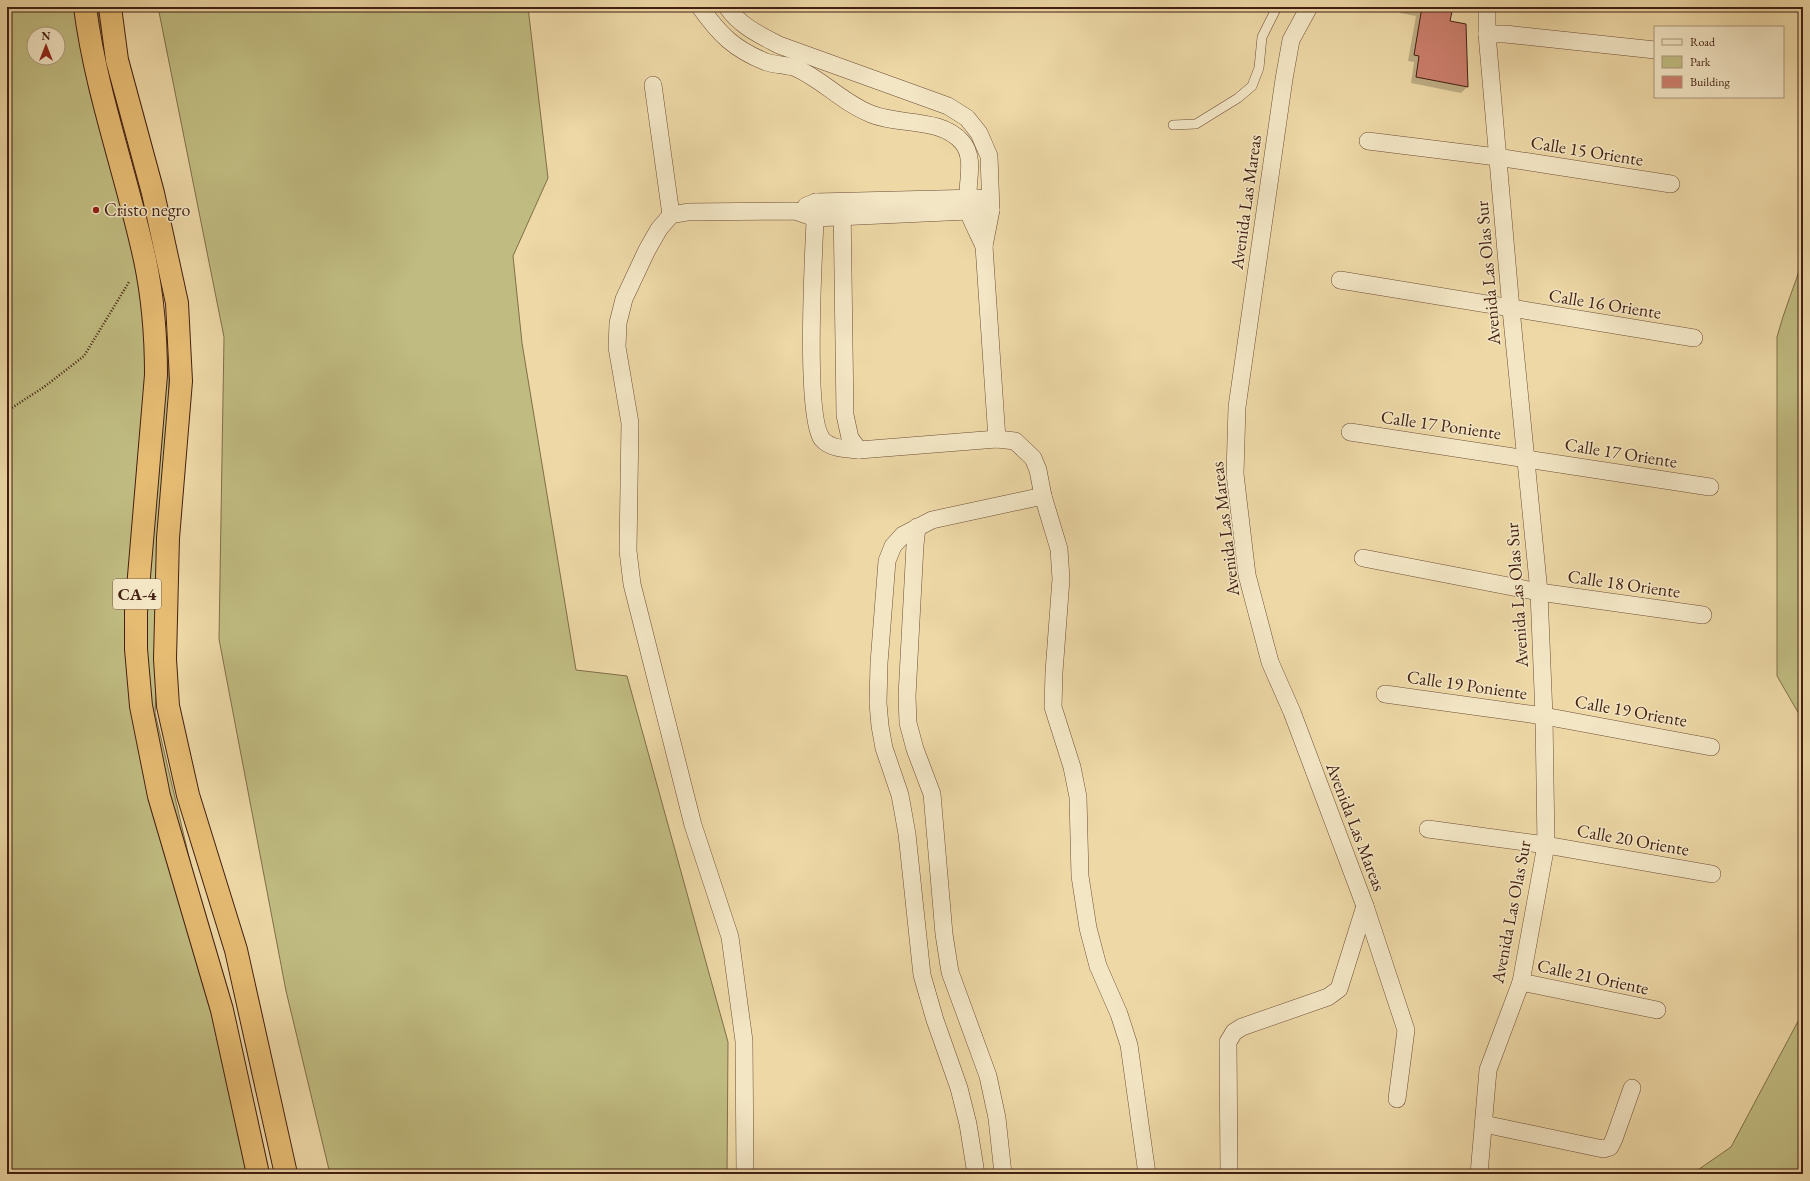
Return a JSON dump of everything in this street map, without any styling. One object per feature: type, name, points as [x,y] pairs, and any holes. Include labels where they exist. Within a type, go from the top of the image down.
[{"type":"highway","name":"CA-4","points":[[85,7],[92,51],[145,261],[154,327],[156,375],[136,612],[136,649],[141,706],[159,796],[222,1010],[258,1174]]},
{"type":"highway","name":"CA-4","points":[[110,7],[117,60],[153,193],[177,303],[181,381],[168,538],[165,658],[168,706],[188,795],[236,950],[286,1174]]},
{"type":"street","points":[[700,7],[716,29],[739,50],[768,62],[795,68],[845,101],[872,114],[906,123],[934,125],[952,132],[963,143],[969,160],[968,206],[984,246]]},
{"type":"street","points":[[728,7],[734,17],[753,31],[779,45],[948,106],[967,118],[979,133],[989,156],[991,204],[984,246],[997,439]]},
{"type":"street","name":"Avenida Las Mareas","points":[[1309,7],[1291,40],[1283,86],[1237,407],[1235,474],[1247,575],[1270,662],[1292,712],[1365,906],[1406,1030],[1397,1099]]},
{"type":"street","name":"Avenida Las Olas Sur","points":[[1480,1174],[1488,1070],[1521,982],[1546,845],[1544,716],[1539,592],[1497,157],[1486,7]]},
{"type":"street","points":[[1487,34],[1504,34],[1654,50]]},
{"type":"street","points":[[653,85],[671,215]]},
{"type":"street","name":"Calle 15 Oriente","points":[[1368,141],[1497,157],[1672,184]]},
{"type":"street","points":[[745,1174],[744,1041],[730,937],[693,825],[634,591],[628,552],[630,423],[617,347],[618,323],[624,299],[647,250],[659,229],[671,215],[688,212],[842,210],[991,204]]},
{"type":"street","points":[[815,210],[812,331],[813,400],[816,426],[823,440],[839,449],[859,450],[997,439],[1015,441],[1033,458],[1038,470],[1043,496],[1060,549],[1061,579],[1053,706],[1072,767],[1078,797],[1080,876],[1088,928],[1098,966],[1119,1014],[1129,1045],[1147,1174]]},
{"type":"street","points":[[842,210],[845,415],[850,438],[859,450]]},
{"type":"street","name":"Calle 16 Oriente","points":[[1340,280],[1694,338]]},
{"type":"street","name":"Calle 17 Poniente","points":[[1350,432],[1527,458]]},
{"type":"street","name":"Calle 17 Oriente","points":[[1527,458],[1710,487]]},
{"type":"street","points":[[976,1174],[968,1124],[959,1088],[935,1020],[922,975],[907,834],[900,795],[884,748],[878,703],[879,663],[887,561],[893,546],[903,535],[932,520],[1043,496]]},
{"type":"street","points":[[917,527],[907,696],[908,724],[915,749],[932,794],[944,926],[950,972],[988,1076],[997,1118],[1002,1174]]},
{"type":"street","name":"Calle 18 Oriente","points":[[1363,558],[1539,592],[1703,615]]},
{"type":"street","name":"Calle 19 Poniente","points":[[1385,694],[1544,716]]},
{"type":"street","name":"Calle 19 Oriente","points":[[1544,716],[1711,747]]},
{"type":"street","name":"Calle 20 Oriente","points":[[1428,829],[1546,845],[1712,874]]},
{"type":"street","points":[[1229,1174],[1228,1042],[1234,1032],[1242,1027],[1328,997],[1339,989],[1365,906]]},
{"type":"street","points":[[922,975],[950,972]]},
{"type":"street","name":"Calle 21 Oriente","points":[[1521,982],[1657,1010]]},
{"type":"street","points":[[1484,1124],[1603,1149],[1610,1147],[1614,1139],[1632,1088]]},
{"type":"lane","points":[[1173,125],[1196,124],[1238,98],[1252,86],[1258,68],[1262,37],[1277,7]]},
{"type":"path","points":[[7,411],[44,387],[84,356],[133,276],[145,261]]},
{"type":"green space","points":[[7,7],[98,7],[99,19],[169,351],[169,458],[155,713],[202,912],[269,1174],[7,1174]]},
{"type":"green space","points":[[158,7],[528,7],[548,178],[513,256],[522,343],[576,670],[627,676],[728,1042],[727,1174],[330,1174],[286,991],[219,639],[224,337]]},
{"type":"green space","points":[[1803,259],[1803,721],[1777,676],[1777,337]]},
{"type":"green space","points":[[1803,1012],[1803,1174],[1692,1174],[1731,1147]]},
{"type":"building","points":[[1422,7],[1453,7],[1450,21],[1466,24],[1468,87],[1416,77],[1419,56],[1414,55]]},
{"type":"place","name":"Cristo negro","points":[[96,210]]}]
